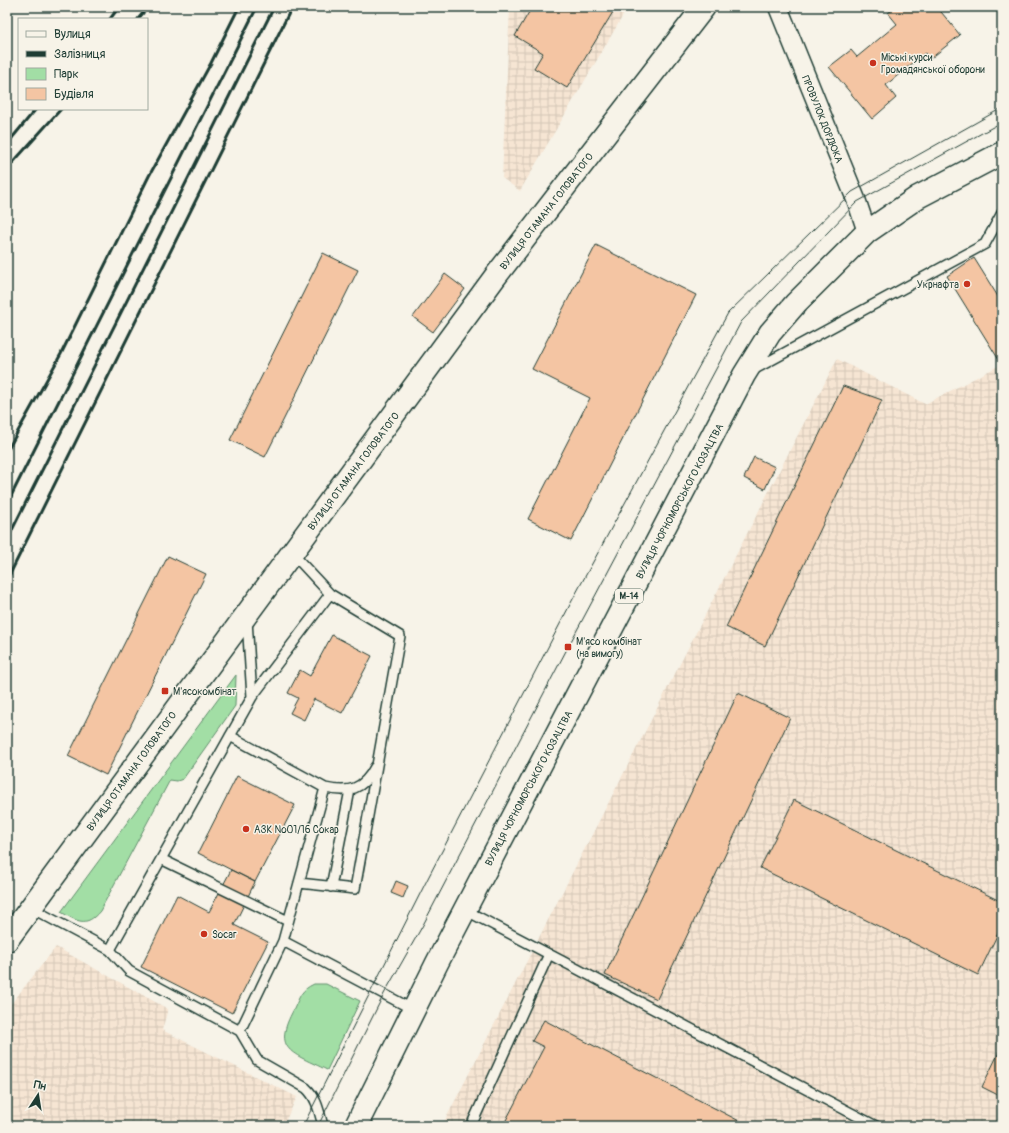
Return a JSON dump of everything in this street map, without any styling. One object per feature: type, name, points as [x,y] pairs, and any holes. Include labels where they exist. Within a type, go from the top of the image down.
[{"type":"main road","name":"ВУЛИЦЯ ОТАМАНА ГОЛОВАТОГО","points":[[7,940],[495,277],[704,7]]},
{"type":"main road","name":"ВУЛИЦЯ ЧОРНОМОРСЬКОГО КОЗАЦТВА","points":[[356,1126],[465,910],[744,375],[770,333],[796,303],[867,232],[918,197],[1002,153]]},
{"type":"street","name":"ПРОВУЛОК ДОРДЮКА","points":[[778,7],[857,202],[867,232]]},
{"type":"lane","points":[[744,375],[985,244],[1002,213]]},
{"type":"lane","points":[[292,553],[330,594],[400,636],[355,889],[299,883]]},
{"type":"lane","points":[[110,950],[252,697],[330,594]]},
{"type":"lane","points":[[246,615],[252,697]]},
{"type":"lane","points":[[230,736],[325,788],[338,791],[350,790],[362,785],[371,775],[378,760]]},
{"type":"lane","points":[[240,1031],[283,941],[325,788]]},
{"type":"lane","points":[[331,887],[350,790]]},
{"type":"lane","points":[[161,859],[288,921]]},
{"type":"lane","points":[[30,908],[110,950],[129,971],[240,1031],[257,1060],[306,1088],[312,1094],[316,1101],[323,1126]]},
{"type":"lane","points":[[465,910],[876,1126]]},
{"type":"lane","points":[[283,941],[414,1010]]},
{"type":"lane","points":[[471,1126],[549,954]]},
{"type":"shaded area","points":[[510,7],[628,7],[520,191],[502,178]]},
{"type":"shaded area","points":[[837,359],[925,404],[1002,364],[1002,1126],[442,1126]]},
{"type":"shaded area","points":[[56,947],[168,1009],[162,1030],[297,1097],[283,1126],[7,1126],[7,1009]]},
{"type":"green space","points":[[236,675],[235,706],[183,779],[177,781],[170,780],[100,911],[90,920],[86,921],[77,920],[61,912]]},
{"type":"green space","points":[[314,984],[326,984],[360,1001],[327,1070],[296,1054],[289,1049],[285,1042],[287,1023],[300,997],[306,989]]},
{"type":"building","points":[[532,7],[616,7],[567,88],[534,68],[543,53],[515,36]]},
{"type":"building","name":"Міські курси Громадянської оборони","points":[[896,7],[937,7],[960,35],[930,59],[925,53],[886,85],[896,98],[872,119],[829,67],[851,50],[857,57],[897,24],[888,13]]},
{"type":"building","points":[[596,245],[696,295],[571,541],[528,519],[590,398],[532,369]]},
{"type":"building","points":[[323,253],[358,270],[265,457],[230,440]]},
{"type":"building","points":[[974,258],[1002,303],[1002,359],[999,360],[947,276]]},
{"type":"building","points":[[445,274],[465,289],[433,332],[413,317]]},
{"type":"building","points":[[843,386],[882,400],[765,646],[726,627]]},
{"type":"building","points":[[754,457],[775,467],[765,489],[744,478]]},
{"type":"building","points":[[168,556],[206,574],[106,775],[68,756]]},
{"type":"building","points":[[332,635],[372,656],[342,713],[314,699],[304,720],[290,713],[298,698],[288,693],[300,670],[310,676]]},
{"type":"building","points":[[738,693],[790,718],[657,999],[605,975]]},
{"type":"building","name":"АЗК №01/16 Сокар","points":[[237,776],[295,805],[255,882],[198,853]]},
{"type":"building","points":[[794,800],[1002,902],[1002,925],[978,975],[760,868]]},
{"type":"building","name":"Socar","points":[[231,870],[255,882],[234,925],[268,942],[232,1013],[141,967],[177,895],[209,912]]},
{"type":"building","points":[[396,881],[408,886],[403,898],[391,893]]},
{"type":"building","points":[[544,1020],[749,1126],[503,1126],[544,1047],[532,1041]]},
{"type":"building","points":[[1002,1046],[1002,1097],[982,1087]]},
{"type":"tram line","points":[[303,1126],[428,878],[574,597],[728,313],[852,192],[1002,108]]},
{"type":"tram line","points":[[318,1126],[384,994],[423,925],[568,647],[741,322],[857,202],[1002,122]]},
{"type":"railway","points":[[111,18],[119,7]]},
{"type":"railway","points":[[139,18],[148,7]]},
{"type":"railway","points":[[7,451],[61,354],[149,176],[211,63],[239,7]]},
{"type":"railway","points":[[7,504],[257,7]]},
{"type":"railway","points":[[7,540],[274,7]]},
{"type":"railway","points":[[7,580],[292,7]]},
{"type":"railway","points":[[7,144],[35,110]]},
{"type":"railway","points":[[7,169],[60,110]]},
{"type":"place","name":"Міські курси Громадянської оборони","points":[[873,63]]},
{"type":"place","name":"Укрнафта","points":[[967,284]]},
{"type":"place","name":"М'ясо комбінат (на вимогу)","points":[[568,647]]},
{"type":"place","name":"М'ясокомбінат","points":[[165,691]]},
{"type":"place","name":"АЗК №01/16 Сокар","points":[[246,829]]},
{"type":"place","name":"Socar","points":[[204,934]]}]
